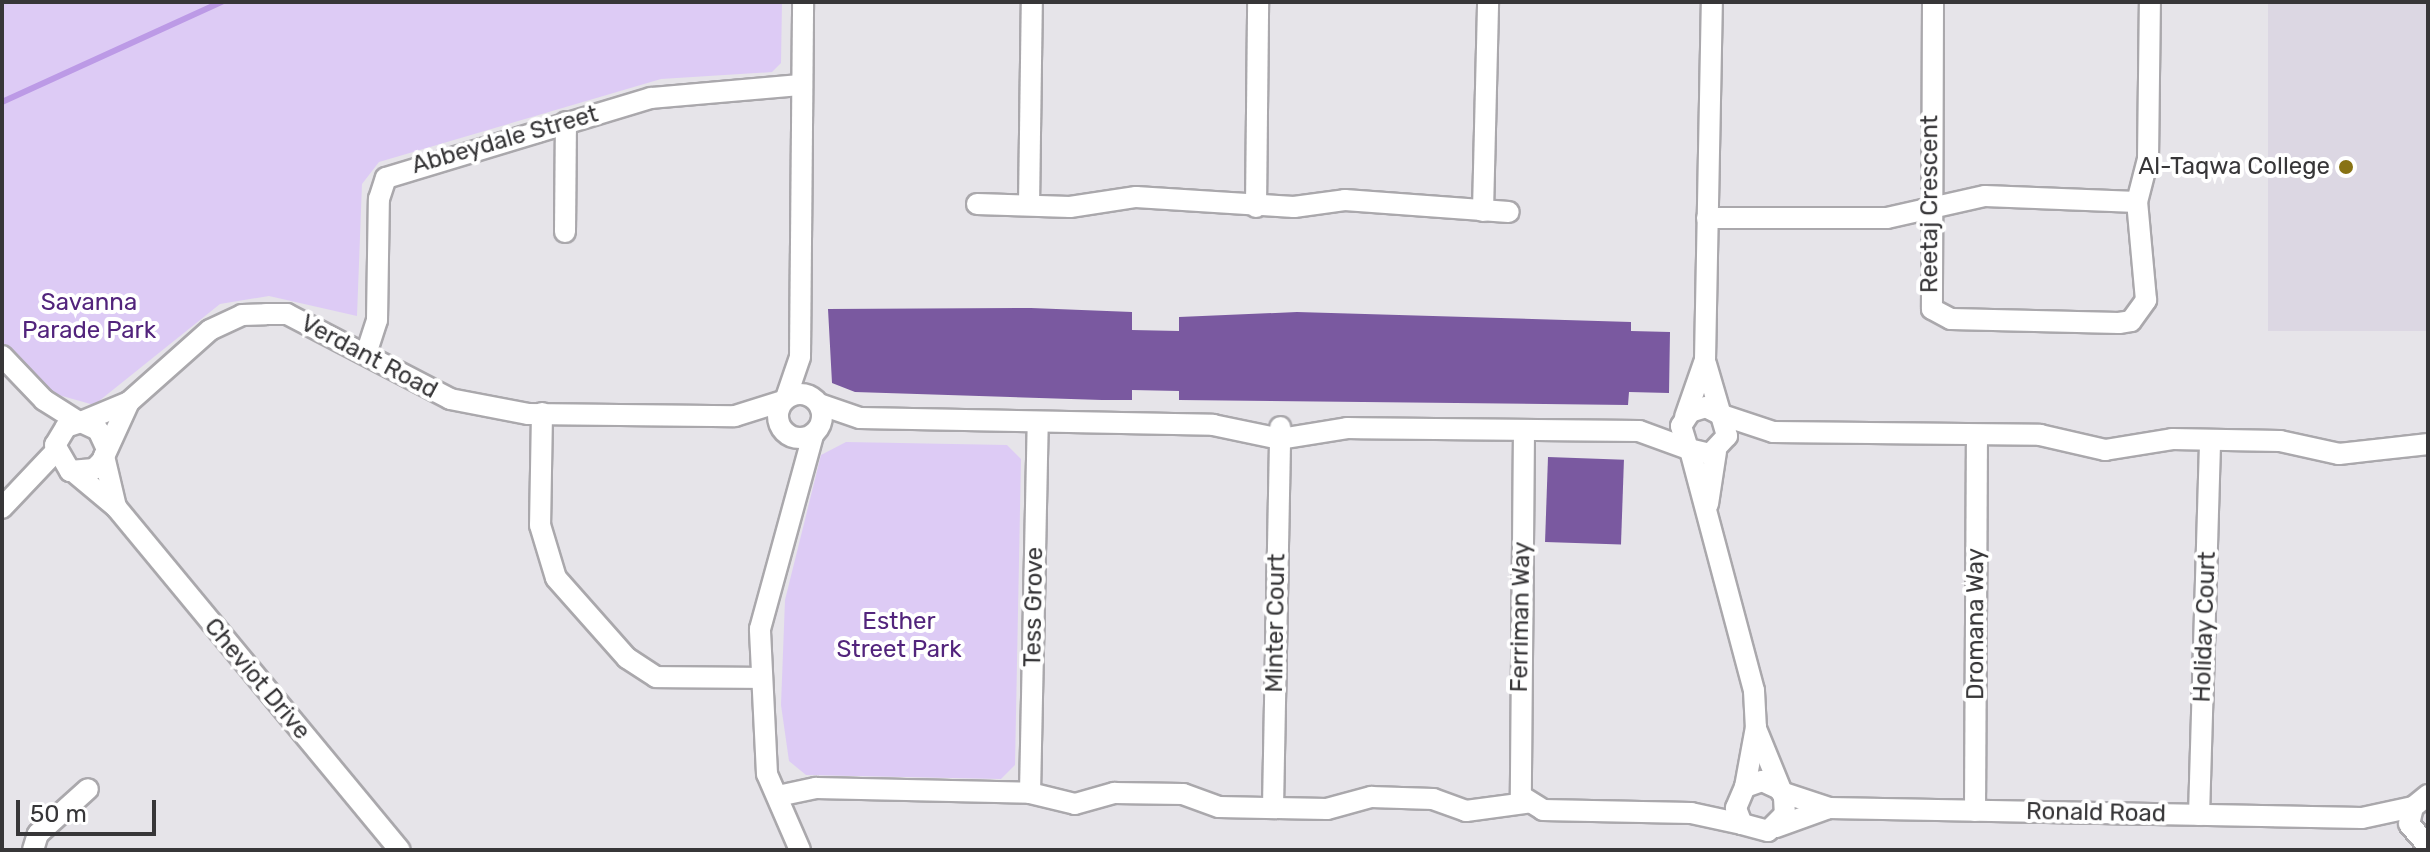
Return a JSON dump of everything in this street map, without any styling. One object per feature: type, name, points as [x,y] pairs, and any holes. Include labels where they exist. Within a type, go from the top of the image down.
[{"type":"street","points":[[796,477],[778,416],[800,357],[803,2]]},
{"type":"street","points":[[1029,205],[1032,2]]},
{"type":"street","points":[[1256,207],[1258,2]]},
{"type":"street","points":[[1483,211],[1488,2]]},
{"type":"street","points":[[1707,508],[1717,451],[1727,436],[1705,360],[1712,2]]},
{"type":"street","name":"Reetaj Crescent","points":[[1933,2],[1928,293],[1941,316],[2119,323],[2131,321],[2146,300],[2137,202],[2148,159],[2150,2]]},
{"type":"street","name":"Abbeydale Street","points":[[366,354],[377,320],[379,199],[386,178],[566,122],[686,91],[801,85]]},
{"type":"street","points":[[565,232],[566,122]]},
{"type":"street","points":[[1707,218],[1929,213],[1985,196],[2137,202]]},
{"type":"street","points":[[977,204],[1070,207],[1136,197],[1214,206],[1294,207],[1375,200],[1440,210],[1509,212]]},
{"type":"street","name":"Verdant Road","points":[[80,422],[129,402],[210,330],[242,315],[287,314],[450,399],[542,413],[735,416],[785,433]]},
{"type":"street","points":[[2,356],[44,400],[98,430],[105,451],[90,471],[72,472],[31,485]]},
{"type":"street","points":[[800,357],[817,402],[814,433],[796,477],[760,629],[767,774],[800,850]]},
{"type":"street","points":[[778,796],[816,788],[1030,793],[1075,804],[1114,793],[1150,793],[1183,794],[1219,807],[1327,809],[1395,797],[1433,799],[1466,811],[1526,803],[1543,810],[1691,813],[1742,824],[1759,832],[1776,827],[1785,814],[1780,790],[1756,727],[1746,654],[1707,508],[1689,449],[1681,434],[1705,360]]},
{"type":"street","points":[[785,400],[801,394],[860,418],[1213,425],[1280,432],[1347,428],[1639,431],[1685,418],[1706,407],[1773,432],[2040,435],[2105,450],[2210,440],[2280,441],[2339,454],[2428,444]]},
{"type":"street","points":[[44,400],[56,445],[72,472]]},
{"type":"street","name":"Verdant Road","points":[[735,416],[785,400]]},
{"type":"street","name":"Verdant Road","points":[[105,451],[129,402]]},
{"type":"street","points":[[542,413],[540,525],[556,578],[627,658],[656,677],[761,678]]},
{"type":"street","points":[[785,433],[814,433],[860,418]]},
{"type":"street","points":[[2,508],[31,485],[56,445],[80,422]]},
{"type":"street","name":"Tess Grove","points":[[1030,793],[1038,422]]},
{"type":"street","name":"Ferriman Way","points":[[1524,430],[1519,785],[1526,803]]},
{"type":"street","points":[[1639,431],[1689,449],[1717,451],[1773,432]]},
{"type":"street","name":"Minter Court","points":[[1273,807],[1280,432]]},
{"type":"street","name":"Dromana Way","points":[[1975,811],[1977,436]]},
{"type":"street","name":"Holiday Court","points":[[2199,815],[2210,440]]},
{"type":"street","name":"Cheviot Drive","points":[[105,451],[116,507]]},
{"type":"street","name":"Cheviot Drive","points":[[72,472],[116,507],[400,850]]},
{"type":"street","points":[[1742,824],[1736,808],[1756,727]]},
{"type":"street","points":[[1691,813],[1762,781],[1780,790]]},
{"type":"street","points":[[33,850],[46,824],[88,789]]},
{"type":"street","name":"Ronald Road","points":[[1780,790],[1829,808],[2362,818],[2420,839]]},
{"type":"street","points":[[2420,839],[2424,797]]},
{"type":"street","name":"Ronald Road","points":[[2362,818],[2424,797]]},
{"type":"street","name":"Ronald Road","points":[[1776,827],[1829,808]]},
{"type":"shaded area","name":"Al-Taqwa College","points":[[2268,2],[2428,2],[2428,331],[2268,331]]},
{"type":"green space","name":"Savanna Parade Park","points":[[2,2],[782,2],[781,63],[772,72],[661,79],[379,162],[362,184],[357,316],[269,296],[220,304],[94,405],[48,392],[2,345]]},
{"type":"green space","name":"Esther Street Park","points":[[846,442],[1007,445],[1021,459],[1015,765],[1001,779],[806,775],[789,761],[781,705],[785,600],[821,455]]},
{"type":"building","points":[[1031,308],[1132,312],[1132,330],[1179,331],[1179,317],[1297,312],[1631,322],[1631,331],[1670,332],[1669,393],[1629,392],[1628,405],[1179,400],[1179,391],[1132,390],[1132,400],[1102,400],[855,392],[832,383],[828,309]]},
{"type":"building","points":[[1548,457],[1624,460],[1621,545],[1545,542]]},
{"type":"waterway","points":[[2,102],[221,2]]},
{"type":"place","name":"Al-Taqwa College","points":[[2346,167]]}]
